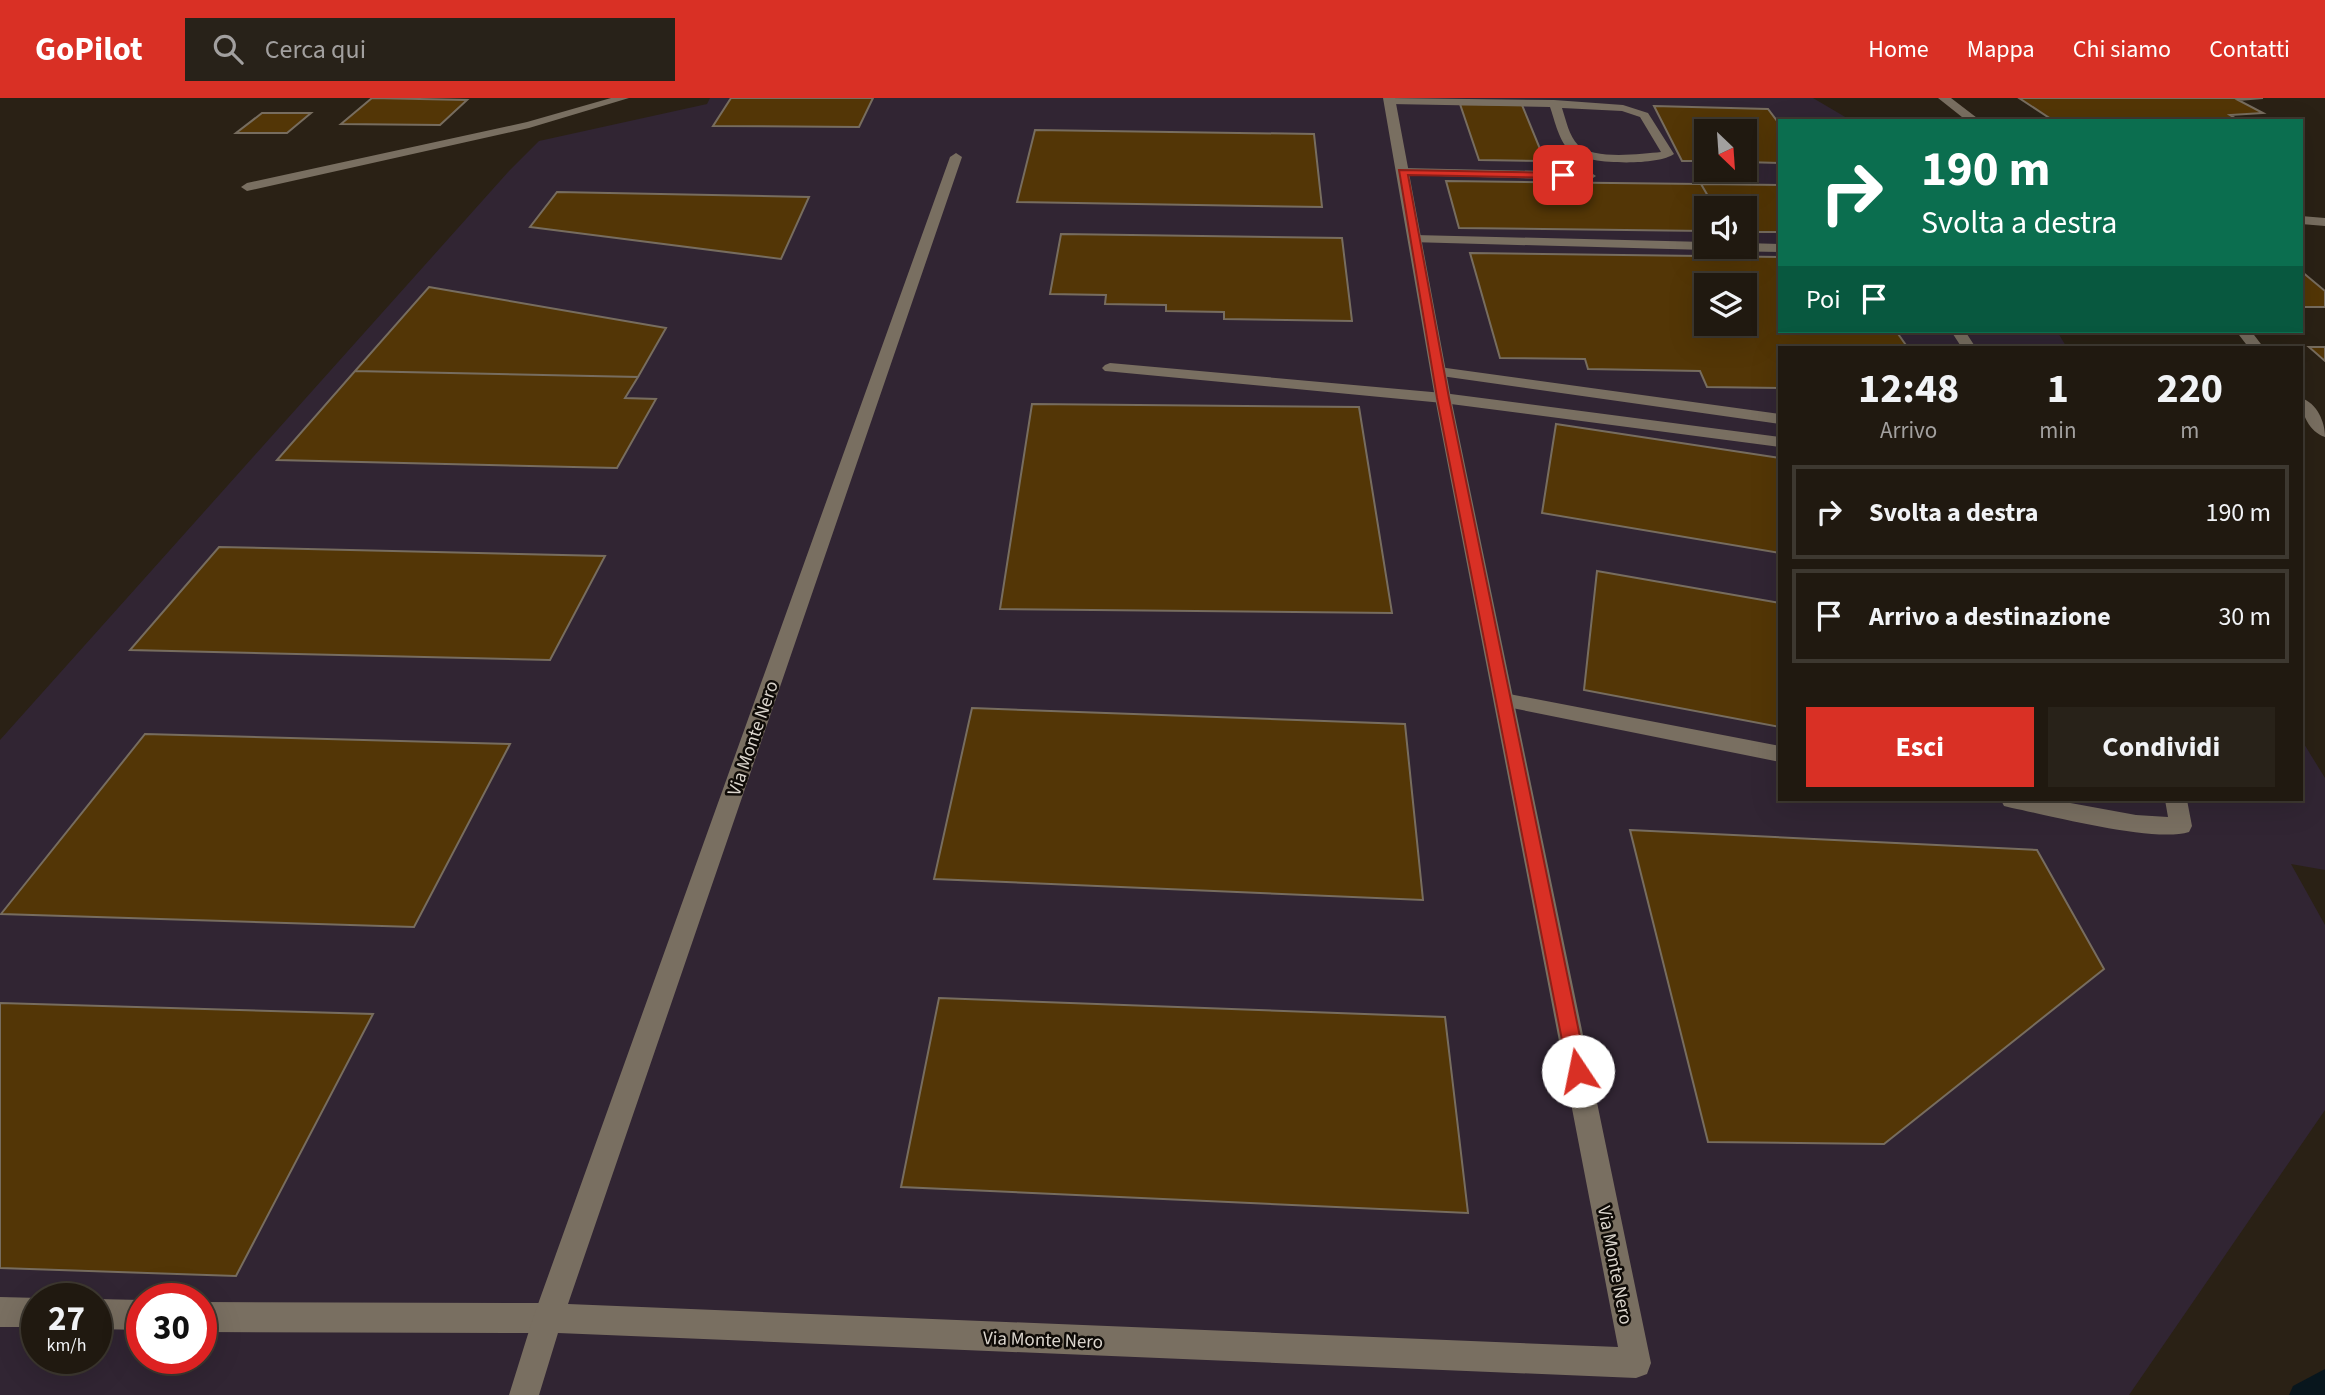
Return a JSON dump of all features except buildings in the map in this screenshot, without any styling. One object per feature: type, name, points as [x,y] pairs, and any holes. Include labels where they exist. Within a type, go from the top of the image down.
[{"type":"street","points":[[247,187],[529,125],[623,98]]},
{"type":"street","points":[[1944,98],[1972,119]]},
{"type":"street","points":[[1390,99],[1554,103],[1623,107],[1644,115],[1668,154],[1587,156],[1572,148],[1554,103]]},
{"type":"street","name":"Via Monte Nero","points":[[548,1318],[1636,1363],[1443,398],[1390,99]]},
{"type":"street","name":"Via Monte Nero","points":[[524,1395],[548,1318],[956,157]]},
{"type":"street","points":[[1403,172],[1590,176]]},
{"type":"street","points":[[2303,220],[2325,222]]},
{"type":"street","points":[[1415,239],[1694,246]]},
{"type":"street","points":[[1757,248],[1778,248]]},
{"type":"street","points":[[1111,368],[1443,398],[1778,442]]},
{"type":"street","points":[[1439,372],[1778,419]]},
{"type":"street","points":[[2303,404],[2325,432]]},
{"type":"street","points":[[1504,700],[1778,754]]},
{"type":"street","points":[[2017,801],[2136,824],[2181,826],[2176,801]]},
{"type":"street","points":[[0,1312],[21,1312]]},
{"type":"street","points":[[217,1317],[548,1318]]},
{"type":"shaded area","points":[[710,98],[1813,98],[1849,119],[1778,119],[1778,333],[2058,333],[2066,346],[1778,346],[1778,801],[2303,801],[2303,742],[2325,778],[2325,870],[2291,864],[2325,925],[2325,1110],[2129,1395],[0,1395],[0,740],[509,171],[539,141],[707,104]]},
{"type":"waterway","points":[[2302,1395],[2325,1382]]},
{"type":"route","points":[[1563,175],[1403,172],[1443,398],[1578,1071]]}]
